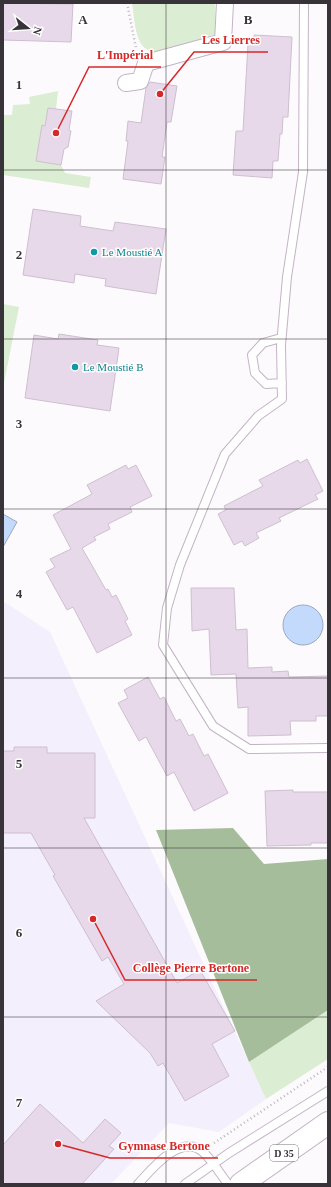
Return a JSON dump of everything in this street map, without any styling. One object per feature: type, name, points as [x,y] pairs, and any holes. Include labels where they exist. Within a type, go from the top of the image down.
[{"type":"main road","name":"D 35","points":[[241,1184],[328,1123]]},
{"type":"street","points":[[126,83],[140,81],[146,63],[223,42],[225,3]]},
{"type":"lane","points":[[304,3],[303,172],[287,277],[282,338],[282,399],[258,416],[225,454],[180,565],[167,608],[163,645],[213,726],[243,746],[249,749],[328,748]]},
{"type":"lane","points":[[282,338],[263,343],[252,355],[255,373],[266,384],[282,383]]},
{"type":"lane","points":[[185,1184],[213,1164],[328,1091]]},
{"type":"lane","points":[[138,1184],[161,1160],[178,1148],[193,1147],[202,1151],[228,1184]]},
{"type":"path","points":[[127,3],[137,51],[146,63]]},
{"type":"path","points":[[202,1151],[328,1068]]},
{"type":"shaded area","points":[[3,601],[50,632],[266,1099],[219,1132],[169,1123],[111,1184],[3,1184]]},
{"type":"green space","points":[[132,3],[215,3],[216,34],[160,52],[150,51],[142,45],[139,40]]},
{"type":"green space","points":[[58,91],[56,109],[48,108],[46,122],[44,126],[42,126],[36,161],[61,165],[65,173],[91,177],[89,188],[3,175],[3,115],[12,115],[13,105],[30,104],[29,97]]},
{"type":"green space","points":[[3,304],[19,307],[3,388]]},
{"type":"green space","points":[[233,828],[264,864],[328,859],[328,1010],[249,1062],[156,830]]},
{"type":"green space","points":[[328,1010],[328,1059],[266,1099],[249,1062]]},
{"type":"water","points":[[3,514],[17,522],[3,547]]},
{"type":"water","points":[[307,605],[314,608],[320,614],[323,625],[322,633],[314,642],[307,645],[299,645],[292,642],[284,633],[283,621],[286,614],[295,606]]},
{"type":"building","points":[[3,3],[73,4],[71,42],[3,40]]},
{"type":"building","points":[[254,35],[292,37],[288,117],[283,117],[278,161],[273,161],[272,178],[233,175],[236,131],[243,131],[248,44],[253,44]]},
{"type":"building","points":[[150,82],[177,86],[171,122],[167,122],[162,157],[165,157],[161,184],[123,179],[128,141],[126,141],[128,121],[141,123],[146,88]]},
{"type":"building","points":[[48,108],[72,111],[69,130],[71,131],[68,147],[64,149],[61,165],[36,161],[42,125],[45,126]]},
{"type":"building","name":"Le Moustié A","points":[[33,209],[81,216],[80,226],[113,231],[115,222],[166,229],[156,294],[105,286],[106,279],[75,274],[74,283],[23,275]]},
{"type":"building","name":"Le Moustié B","points":[[59,334],[98,340],[97,345],[119,348],[110,411],[25,398],[34,335],[58,339]]},
{"type":"building","points":[[307,459],[323,491],[315,495],[318,499],[279,518],[281,521],[256,533],[259,538],[245,546],[242,541],[234,545],[218,514],[226,510],[224,506],[263,486],[259,480],[298,460],[300,463]]},
{"type":"building","points":[[126,465],[128,469],[136,465],[152,496],[130,507],[132,512],[108,524],[110,529],[94,537],[96,540],[82,548],[106,590],[108,589],[112,597],[116,595],[128,619],[125,621],[132,635],[97,653],[73,607],[67,610],[46,572],[55,567],[50,559],[71,549],[53,515],[92,494],[87,485]]},
{"type":"building","points":[[191,588],[234,588],[236,630],[247,629],[248,668],[272,667],[272,672],[288,671],[289,677],[328,676],[328,716],[316,716],[316,721],[290,721],[291,735],[248,736],[248,707],[238,708],[236,674],[211,675],[209,629],[192,631]]},
{"type":"building","points":[[148,677],[160,699],[164,697],[176,721],[180,719],[189,736],[193,734],[204,756],[208,754],[228,793],[194,811],[174,772],[167,776],[146,737],[139,741],[118,703],[128,698],[124,690]]},
{"type":"building","points":[[14,747],[47,747],[47,753],[95,753],[95,818],[84,818],[177,983],[200,970],[235,1031],[212,1044],[229,1076],[185,1101],[163,1063],[158,1066],[150,1053],[96,1001],[124,984],[108,957],[102,961],[53,876],[55,875],[31,833],[3,833],[3,751],[14,751]]},
{"type":"building","points":[[293,790],[293,792],[328,792],[328,843],[267,846],[265,791]]},
{"type":"building","points":[[40,1104],[83,1143],[105,1119],[121,1133],[109,1146],[114,1149],[82,1184],[3,1184],[3,1145]]},
{"type":"place","name":"Les Lierres","points":[[160,94]]},
{"type":"place","name":"L'Impérial","points":[[56,133]]},
{"type":"place","name":"Le Moustié A","points":[[94,252]]},
{"type":"place","name":"Le Moustié B","points":[[75,367]]},
{"type":"place","name":"Collège Pierre Bertone","points":[[93,919]]},
{"type":"place","name":"Gymnase Bertone","points":[[58,1144]]}]
